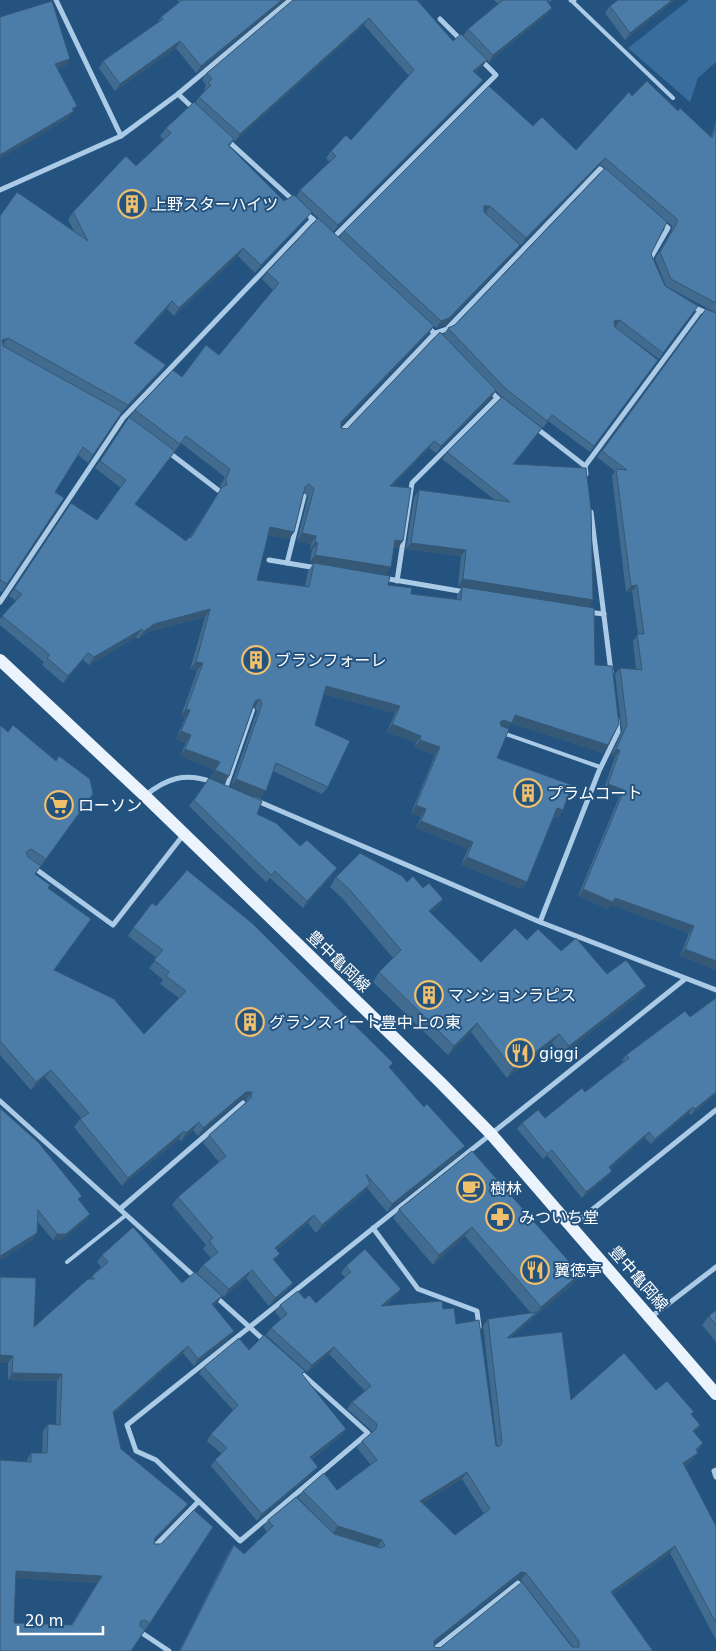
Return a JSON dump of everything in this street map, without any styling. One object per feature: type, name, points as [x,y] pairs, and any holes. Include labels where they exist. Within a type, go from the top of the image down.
[{"type":"main road","name":"豊中亀岡線","points":[[0,660],[145,796],[440,1082],[491,1134],[652,1317],[716,1394]]},
{"type":"street","points":[[56,0],[121,136]]},
{"type":"street","points":[[0,190],[121,136],[178,94],[290,0]]},
{"type":"street","points":[[440,19],[468,47]]},
{"type":"street","points":[[333,238],[496,75],[475,54]]},
{"type":"street","points":[[178,94],[200,114]]},
{"type":"street","points":[[221,134],[340,245]]},
{"type":"street","points":[[340,433],[435,333],[447,329],[600,169],[615,182]]},
{"type":"street","points":[[653,215],[668,228],[650,259],[654,266]]},
{"type":"street","points":[[0,602],[123,418],[313,219]]},
{"type":"street","points":[[516,246],[522,252]]},
{"type":"street","points":[[685,302],[700,311],[716,317]]},
{"type":"street","points":[[585,466],[700,311]]},
{"type":"street","points":[[420,320],[447,346]]},
{"type":"street","points":[[652,360],[660,366]]},
{"type":"street","points":[[485,385],[512,410]]},
{"type":"street","points":[[397,581],[412,483],[497,398]]},
{"type":"street","points":[[115,414],[131,424]]},
{"type":"street","points":[[526,421],[585,466],[587,476]]},
{"type":"street","points":[[163,448],[218,490]]},
{"type":"street","points":[[287,563],[304,496]]},
{"type":"street","points":[[590,506],[612,683]]},
{"type":"street","points":[[268,560],[324,569]]},
{"type":"street","points":[[379,578],[476,594]]},
{"type":"street","points":[[584,611],[604,614]]},
{"type":"street","points":[[540,922],[600,767],[618,732],[616,712]]},
{"type":"street","points":[[145,796],[160,783],[182,776],[206,780],[235,792]]},
{"type":"street","points":[[253,799],[540,922],[716,990]]},
{"type":"street","points":[[25,860],[114,924],[184,834]]},
{"type":"street","points":[[294,1367],[368,1433],[240,1541],[156,1460],[136,1451],[127,1425],[684,979]]},
{"type":"street","points":[[0,1101],[198,1281]]},
{"type":"street","points":[[120,1209],[244,1103]]},
{"type":"street","points":[[572,1226],[716,1110]]},
{"type":"street","points":[[373,1228],[418,1289],[477,1311],[479,1331]]},
{"type":"street","points":[[652,1317],[716,1267]]},
{"type":"street","points":[[213,1294],[272,1347]]},
{"type":"street","points":[[716,1470],[714,1471],[716,1476]]},
{"type":"street","points":[[291,1498],[298,1504]]},
{"type":"street","points":[[153,1548],[198,1502]]},
{"type":"street","points":[[432,1651],[518,1583],[530,1598]]},
{"type":"street","points":[[139,1631],[169,1651]]},
{"type":"street","points":[[156,1651],[160,1645]]},
{"type":"lane","points":[[573,0],[674,98]]},
{"type":"lane","points":[[226,788],[253,710]]},
{"type":"lane","points":[[498,731],[600,767]]},
{"type":"lane","points":[[66,1262],[126,1214]]},
{"type":"shaded area","points":[[689,0],[716,0],[716,62],[698,78],[690,102],[628,48]]},
{"type":"building","points":[[182,0],[282,0],[201,66],[180,41],[120,84],[103,61],[163,19],[161,17]]},
{"type":"building","points":[[293,0],[417,0],[453,41],[461,34],[487,60],[473,71],[483,80],[338,225],[300,190],[336,156],[331,151],[346,135],[351,140],[414,70],[369,18],[240,134],[199,97],[211,85],[208,82],[212,79],[207,73]]},
{"type":"building","points":[[503,0],[549,0],[547,1],[552,8],[493,55],[468,29]]},
{"type":"building","points":[[618,0],[672,0],[630,33],[610,6]]},
{"type":"building","points":[[52,1],[70,59],[55,64],[77,106],[72,109],[74,111],[0,155],[0,17]]},
{"type":"building","points":[[647,81],[678,111],[680,108],[712,138],[716,128],[716,303],[671,279],[660,252],[677,223],[677,219],[605,158],[526,238],[490,206],[484,206],[484,212],[520,245],[449,318],[441,321],[344,231],[489,86],[533,126],[542,117],[576,150],[629,92],[632,96]]},
{"type":"building","points":[[194,102],[234,139],[228,145],[284,201],[294,195],[312,212],[261,265],[243,248],[179,308],[172,301],[134,343],[166,365],[128,405],[8,338],[2,340],[3,346],[122,412],[93,455],[83,447],[55,492],[64,498],[7,584],[0,580],[0,216],[17,192],[88,241],[73,212],[126,156],[136,166],[171,133],[166,128]]},
{"type":"building","points":[[605,168],[667,222],[651,254],[665,286],[698,306],[663,353],[620,320],[614,321],[615,327],[658,360],[594,446],[552,415],[547,421],[505,388],[448,328],[455,325]]},
{"type":"building","points":[[318,218],[434,326],[341,422],[341,428],[347,429],[440,332],[496,390],[441,446],[434,441],[390,486],[411,488],[403,541],[395,540],[391,567],[315,555],[318,543],[315,542],[316,536],[302,533],[314,489],[309,484],[305,487],[294,532],[270,527],[257,580],[309,587],[314,563],[390,576],[388,585],[412,588],[411,594],[461,600],[462,587],[594,608],[595,665],[612,666],[619,724],[608,745],[515,715],[512,723],[503,720],[500,722],[501,726],[509,729],[497,758],[572,785],[563,810],[557,808],[527,882],[467,857],[473,842],[421,821],[426,809],[416,805],[440,747],[420,740],[421,736],[392,724],[400,706],[326,686],[315,725],[350,741],[328,787],[276,763],[266,791],[236,779],[262,704],[260,699],[255,701],[229,776],[215,770],[220,762],[185,749],[191,735],[181,731],[190,710],[186,709],[203,663],[196,662],[210,609],[154,624],[143,632],[142,629],[94,657],[88,653],[68,676],[47,658],[50,655],[2,616],[22,594],[14,589],[71,503],[97,520],[126,480],[100,461],[129,417],[175,451],[135,504],[186,541],[189,537],[191,538],[222,487],[227,485],[226,479],[230,469],[186,436],[180,444],[135,410],[173,370],[182,377],[206,345],[219,355],[279,283],[267,272]]},
{"type":"building","points":[[706,309],[716,313],[716,961],[685,949],[694,926],[615,898],[613,902],[583,889],[624,790],[608,784],[620,750],[616,749],[627,725],[620,668],[642,670],[637,634],[644,634],[637,585],[631,586],[616,469],[627,470],[602,451]]},
{"type":"building","points":[[502,397],[542,428],[513,464],[586,468],[591,509],[593,600],[463,579],[466,550],[411,543],[419,490],[510,502],[447,452]]},
{"type":"building","points":[[0,725],[8,732],[13,725],[56,761],[59,756],[90,779],[93,794],[46,859],[31,849],[26,852],[28,857],[41,866],[35,874],[50,885],[48,888],[91,919],[54,970],[114,999],[144,1034],[186,991],[166,976],[169,972],[154,960],[163,950],[133,928],[152,903],[156,906],[187,870],[253,924],[393,1063],[389,1067],[424,1107],[427,1104],[465,1146],[392,1204],[366,1174],[370,1184],[322,1225],[314,1215],[275,1248],[280,1254],[273,1259],[293,1283],[275,1298],[252,1270],[229,1289],[203,1265],[218,1252],[209,1241],[213,1238],[178,1197],[226,1156],[209,1135],[251,1098],[252,1092],[246,1092],[203,1128],[199,1122],[186,1133],[184,1131],[128,1178],[80,1119],[89,1113],[51,1070],[36,1082],[0,1041]]},
{"type":"building","points":[[209,778],[262,801],[257,814],[276,823],[300,846],[307,840],[337,868],[307,901],[275,871],[271,875],[194,800]]},
{"type":"building","points":[[360,853],[402,876],[407,882],[413,876],[423,888],[429,883],[443,899],[429,911],[481,962],[515,928],[527,940],[538,929],[561,951],[576,938],[607,974],[626,960],[646,986],[569,1046],[559,1034],[513,1069],[477,1023],[454,1046],[379,972],[401,950],[350,890],[336,877]]},
{"type":"building","points":[[716,998],[716,1092],[695,1109],[693,1107],[655,1139],[649,1132],[609,1167],[612,1171],[586,1192],[552,1150],[547,1154],[522,1123],[538,1110],[545,1118],[582,1088],[585,1092],[629,1058],[626,1055],[685,1011],[690,1017]]},
{"type":"building","points":[[0,1108],[38,1142],[82,1196],[78,1199],[90,1214],[66,1234],[57,1234],[38,1210],[37,1233],[0,1256]]},
{"type":"building","points":[[472,1151],[580,1274],[541,1307],[472,1227],[439,1255],[399,1209]]},
{"type":"building","points":[[133,1227],[182,1283],[195,1272],[222,1296],[212,1304],[234,1331],[198,1359],[188,1346],[113,1412],[121,1449],[188,1504],[155,1538],[154,1544],[161,1544],[194,1510],[213,1527],[150,1623],[144,1620],[140,1622],[140,1626],[145,1630],[131,1651],[0,1651],[0,1460],[31,1462],[31,1453],[47,1453],[48,1424],[60,1425],[62,1374],[12,1373],[13,1356],[0,1355],[0,1277],[36,1278],[34,1327],[88,1279],[95,1279],[92,1276],[108,1262],[102,1255]],"holes":[[[16,1571],[102,1576],[72,1625],[14,1623]]]},
{"type":"building","points":[[365,1249],[401,1289],[381,1306],[442,1301],[443,1309],[454,1308],[456,1324],[479,1320],[496,1446],[500,1446],[502,1442],[488,1319],[537,1312],[507,1338],[562,1332],[571,1400],[624,1353],[656,1390],[667,1381],[694,1412],[691,1414],[700,1425],[693,1431],[703,1443],[696,1449],[698,1453],[683,1463],[716,1526],[716,1623],[675,1546],[611,1592],[653,1651],[180,1651],[234,1545],[244,1554],[273,1526],[268,1520],[296,1497],[334,1534],[380,1548],[385,1546],[382,1540],[338,1526],[303,1491],[324,1473],[337,1490],[377,1460],[362,1441],[376,1429],[377,1424],[352,1402],[371,1386],[334,1347],[312,1365],[271,1328],[287,1314],[280,1305],[298,1291],[305,1299],[309,1295],[316,1303],[351,1272],[346,1266]],"holes":[[[467,1472],[490,1509],[455,1535],[420,1501]],[[521,1572],[526,1573],[579,1641],[579,1647],[572,1647],[522,1582],[440,1648],[434,1647],[434,1641]]]},
{"type":"building","points":[[716,1310],[716,1325],[709,1316]]},
{"type":"building","points":[[264,1335],[305,1371],[302,1374],[346,1429],[310,1457],[318,1467],[262,1514],[215,1460],[227,1448],[211,1434],[238,1405],[204,1367],[239,1338],[249,1350]]},
{"type":"place","name":"上野スターハイツ","points":[[132,204]]},
{"type":"place","name":"ブランフォーレ","points":[[256,660]]},
{"type":"place","name":"プラムコート","points":[[528,793]]},
{"type":"place","name":"ローソン","points":[[59,805]]},
{"type":"place","name":"マンションラピス","points":[[429,995]]},
{"type":"place","name":"グランスイート豊中上の東","points":[[250,1022]]},
{"type":"place","name":"giggi","points":[[520,1053]]},
{"type":"place","name":"樹林","points":[[471,1188]]},
{"type":"place","name":"みついち堂","points":[[500,1217]]},
{"type":"place","name":"翼徳亭","points":[[535,1270]]}]
